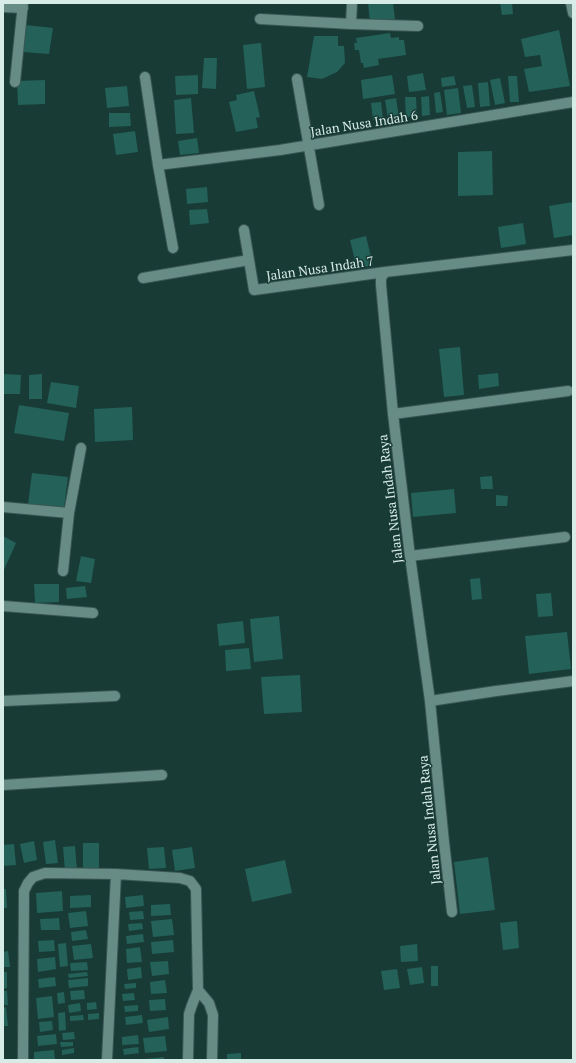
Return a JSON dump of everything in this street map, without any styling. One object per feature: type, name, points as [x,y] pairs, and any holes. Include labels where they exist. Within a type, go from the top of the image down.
[{"type":"street","points":[[351,24],[352,3]]},
{"type":"street","points":[[571,3],[573,13]]},
{"type":"street","points":[[3,7],[23,5],[15,82]]},
{"type":"street","points":[[260,19],[418,26]]},
{"type":"street","points":[[146,77],[158,166],[173,248]]},
{"type":"street","points":[[297,79],[319,206]]},
{"type":"street","name":"Jalan Nusa Indah 6","points":[[158,166],[308,146],[573,102]]},
{"type":"street","points":[[244,230],[249,260]]},
{"type":"street","points":[[385,272],[573,250]]},
{"type":"street","name":"Jalan Nusa Indah 7","points":[[143,278],[249,260],[254,290],[385,272]]},
{"type":"street","name":"Jalan Nusa Indah Raya","points":[[385,272],[381,278],[381,285],[393,414],[410,556],[430,701],[452,912]]},
{"type":"street","points":[[393,414],[568,390]]},
{"type":"street","points":[[63,571],[69,512],[81,448]]},
{"type":"street","points":[[3,507],[69,512]]},
{"type":"street","points":[[410,556],[565,537]]},
{"type":"street","points":[[3,606],[93,613]]},
{"type":"street","points":[[430,701],[573,681]]},
{"type":"street","points":[[3,700],[115,696]]},
{"type":"street","points":[[3,785],[162,775]]},
{"type":"street","points":[[23,1060],[24,891],[33,877],[45,873],[116,874],[180,878],[190,881],[196,889],[198,990],[189,1014],[188,1060]]},
{"type":"street","points":[[107,1060],[116,874]]},
{"type":"street","points":[[198,990],[209,1003],[212,1015],[212,1060]]},
{"type":"building","points":[[368,3],[393,3],[395,19],[370,22]]},
{"type":"building","points":[[500,3],[512,3],[513,14],[502,15]]},
{"type":"building","points":[[26,25],[53,28],[49,54],[23,52]]},
{"type":"building","points":[[559,30],[570,86],[529,92],[524,69],[542,66],[540,55],[525,57],[521,39]]},
{"type":"building","points":[[390,33],[391,38],[399,37],[399,40],[404,40],[406,55],[378,59],[379,65],[364,68],[363,63],[361,63],[359,50],[355,50],[354,43],[357,43],[356,38]]},
{"type":"building","points":[[314,36],[338,36],[338,46],[344,46],[345,63],[337,72],[322,79],[307,77]]},
{"type":"building","points":[[261,43],[265,87],[247,89],[243,45]]},
{"type":"building","points":[[204,58],[217,58],[216,89],[202,88]]},
{"type":"building","points":[[423,73],[426,90],[409,92],[407,76]]},
{"type":"building","points":[[198,75],[198,94],[176,95],[175,76]]},
{"type":"building","points":[[392,75],[395,94],[363,99],[361,80]]},
{"type":"building","points":[[454,76],[456,85],[442,87],[441,78]]},
{"type":"building","points":[[508,76],[517,76],[519,102],[510,102]]},
{"type":"building","points":[[500,78],[505,103],[495,105],[490,80]]},
{"type":"building","points":[[45,80],[45,104],[18,105],[17,81]]},
{"type":"building","points":[[488,82],[490,106],[480,107],[478,83]]},
{"type":"building","points":[[472,85],[475,107],[467,108],[463,86]]},
{"type":"building","points":[[127,86],[129,106],[107,108],[105,88]]},
{"type":"building","points":[[458,88],[461,113],[447,115],[444,90]]},
{"type":"building","points":[[254,91],[260,117],[256,118],[258,128],[236,132],[229,102],[237,100],[236,95]]},
{"type":"building","points":[[440,92],[443,112],[436,113],[434,93]]},
{"type":"building","points":[[429,96],[430,115],[422,116],[421,97]]},
{"type":"building","points":[[405,97],[416,97],[417,116],[406,117]]},
{"type":"building","points":[[191,98],[194,133],[176,134],[174,100]]},
{"type":"building","points":[[396,98],[399,117],[388,119],[385,100]]},
{"type":"building","points":[[381,102],[383,119],[373,120],[371,103]]},
{"type":"building","points":[[109,113],[130,113],[131,126],[109,127]]},
{"type":"building","points":[[135,131],[138,152],[116,155],[113,134]]},
{"type":"building","points":[[197,138],[199,153],[180,155],[178,141]]},
{"type":"building","points":[[492,151],[493,195],[458,196],[458,152]]},
{"type":"building","points":[[207,187],[208,202],[187,204],[186,189]]},
{"type":"building","points":[[573,202],[573,235],[554,238],[549,206]]},
{"type":"building","points":[[207,209],[209,223],[190,225],[189,210]]},
{"type":"building","points":[[523,223],[526,244],[501,248],[498,227]]},
{"type":"building","points":[[366,236],[373,265],[357,269],[350,240]]},
{"type":"building","points":[[460,347],[464,395],[444,397],[439,349]]},
{"type":"building","points":[[498,373],[499,386],[479,389],[478,375]]},
{"type":"building","points":[[3,374],[21,375],[20,394],[3,394]]},
{"type":"building","points":[[42,374],[42,399],[29,399],[29,375]]},
{"type":"building","points":[[51,382],[79,386],[76,408],[47,403]]},
{"type":"building","points":[[19,405],[69,413],[64,441],[14,433]]},
{"type":"building","points":[[132,407],[133,440],[95,442],[94,409]]},
{"type":"building","points":[[32,473],[68,477],[64,508],[28,504]]},
{"type":"building","points":[[492,476],[493,489],[481,489],[480,477]]},
{"type":"building","points":[[454,489],[456,513],[413,517],[411,493]]},
{"type":"building","points":[[496,495],[508,496],[507,506],[496,506]]},
{"type":"building","points":[[3,536],[16,543],[3,572]]},
{"type":"building","points":[[81,556],[95,559],[91,583],[76,581]]},
{"type":"building","points":[[480,578],[482,599],[472,600],[470,579]]},
{"type":"building","points":[[34,584],[59,584],[59,602],[35,603]]},
{"type":"building","points":[[85,586],[87,597],[67,599],[66,588]]},
{"type":"building","points":[[551,593],[553,616],[538,617],[536,594]]},
{"type":"building","points":[[279,616],[283,659],[254,662],[250,619]]},
{"type":"building","points":[[243,621],[245,643],[219,646],[217,624]]},
{"type":"building","points":[[567,632],[571,669],[529,674],[525,636]]},
{"type":"building","points":[[249,648],[251,669],[226,671],[225,650]]},
{"type":"building","points":[[300,675],[302,712],[264,714],[261,677]]},
{"type":"building","points":[[55,840],[58,863],[46,864],[43,842]]},
{"type":"building","points":[[34,841],[37,860],[24,863],[20,844]]},
{"type":"building","points":[[83,843],[99,843],[99,869],[83,870]]},
{"type":"building","points":[[14,844],[16,865],[3,866],[3,845]]},
{"type":"building","points":[[75,846],[77,870],[65,871],[63,847]]},
{"type":"building","points":[[164,847],[166,868],[149,869],[147,848]]},
{"type":"building","points":[[192,847],[195,868],[175,871],[172,850]]},
{"type":"building","points":[[488,857],[495,910],[460,914],[454,862]]},
{"type":"building","points":[[285,860],[292,893],[252,902],[245,869]]},
{"type":"building","points":[[3,889],[6,889],[7,908],[3,908]]},
{"type":"building","points":[[62,891],[63,911],[37,913],[36,893]]},
{"type":"building","points":[[91,895],[91,907],[70,908],[70,896]]},
{"type":"building","points":[[143,895],[144,906],[126,908],[125,897]]},
{"type":"building","points":[[170,904],[171,915],[151,916],[151,905]]},
{"type":"building","points":[[86,911],[88,926],[70,928],[68,913]]},
{"type":"building","points":[[143,911],[144,919],[130,920],[129,912]]},
{"type":"building","points":[[59,918],[60,930],[41,930],[40,919]]},
{"type":"building","points":[[172,919],[174,935],[153,937],[151,921]]},
{"type":"building","points":[[517,921],[519,948],[503,950],[500,923]]},
{"type":"building","points":[[142,923],[143,929],[129,931],[128,924]]},
{"type":"building","points":[[86,930],[88,939],[72,941],[71,932]]},
{"type":"building","points":[[143,934],[144,942],[127,944],[126,936]]},
{"type":"building","points":[[54,940],[55,951],[39,952],[38,941]]},
{"type":"building","points":[[173,940],[174,952],[152,954],[151,942]]},
{"type":"building","points":[[66,943],[68,966],[60,967],[58,944]]},
{"type":"building","points":[[91,944],[93,958],[74,960],[72,946]]},
{"type":"building","points":[[417,944],[418,961],[401,962],[400,946]]},
{"type":"building","points":[[140,947],[142,962],[127,963],[126,949]]},
{"type":"building","points":[[8,951],[10,967],[3,967],[3,952]]},
{"type":"building","points":[[55,957],[56,969],[38,972],[37,959]]},
{"type":"building","points":[[168,961],[169,974],[152,976],[150,962]]},
{"type":"building","points":[[87,962],[88,970],[71,971],[70,963]]},
{"type":"building","points":[[431,966],[438,966],[438,986],[431,986]]},
{"type":"building","points":[[141,967],[142,978],[128,980],[127,969]]},
{"type":"building","points":[[422,967],[424,983],[410,985],[407,969]]},
{"type":"building","points":[[397,969],[400,988],[384,990],[381,971]]},
{"type":"building","points":[[3,972],[7,972],[7,988],[3,989]]},
{"type":"building","points":[[87,972],[88,976],[69,978],[68,974]]},
{"type":"building","points":[[55,977],[56,986],[39,988],[38,979]]},
{"type":"building","points":[[88,978],[88,986],[69,988],[68,980]]},
{"type":"building","points":[[165,980],[167,993],[151,994],[150,982]]},
{"type":"building","points":[[136,983],[136,988],[125,989],[124,984]]},
{"type":"building","points":[[84,990],[85,999],[71,1000],[70,991]]},
{"type":"building","points":[[3,991],[7,991],[8,1005],[3,1005]]},
{"type":"building","points":[[64,992],[65,1003],[58,1004],[57,993]]},
{"type":"building","points":[[134,993],[135,1000],[123,1001],[122,994]]},
{"type":"building","points":[[52,996],[54,1017],[38,1019],[36,998]]},
{"type":"building","points":[[165,999],[166,1010],[150,1011],[149,1000]]},
{"type":"building","points":[[96,1002],[97,1009],[87,1010],[87,1003]]},
{"type":"building","points":[[80,1003],[81,1011],[69,1013],[68,1005]]},
{"type":"building","points":[[138,1005],[138,1011],[125,1012],[124,1006]]},
{"type":"building","points":[[6,1007],[8,1026],[3,1026],[3,1008]]},
{"type":"building","points":[[65,1012],[66,1030],[59,1031],[58,1013]]},
{"type":"building","points":[[99,1013],[99,1019],[88,1020],[88,1014]]},
{"type":"building","points":[[83,1015],[84,1020],[70,1021],[70,1016]]},
{"type":"building","points":[[142,1015],[143,1023],[126,1025],[125,1017]]},
{"type":"building","points":[[168,1017],[169,1029],[149,1032],[147,1020]]},
{"type":"building","points":[[52,1021],[53,1030],[40,1032],[39,1022]]},
{"type":"building","points":[[74,1032],[75,1039],[63,1040],[62,1033]]},
{"type":"building","points":[[56,1034],[57,1044],[38,1046],[37,1036]]},
{"type":"building","points":[[138,1035],[139,1044],[122,1045],[122,1037]]},
{"type":"building","points":[[165,1036],[167,1051],[145,1053],[143,1038]]},
{"type":"building","points":[[60,1042],[73,1042],[73,1046],[61,1047]]},
{"type":"building","points":[[138,1047],[139,1053],[124,1055],[123,1049]]},
{"type":"building","points":[[74,1048],[74,1053],[62,1055],[62,1050]]},
{"type":"building","points":[[54,1050],[55,1060],[34,1060],[34,1052]]},
{"type":"building","points":[[241,1053],[241,1060],[227,1060],[227,1054]]},
{"type":"building","points":[[164,1057],[164,1060],[145,1060],[145,1059]]}]
